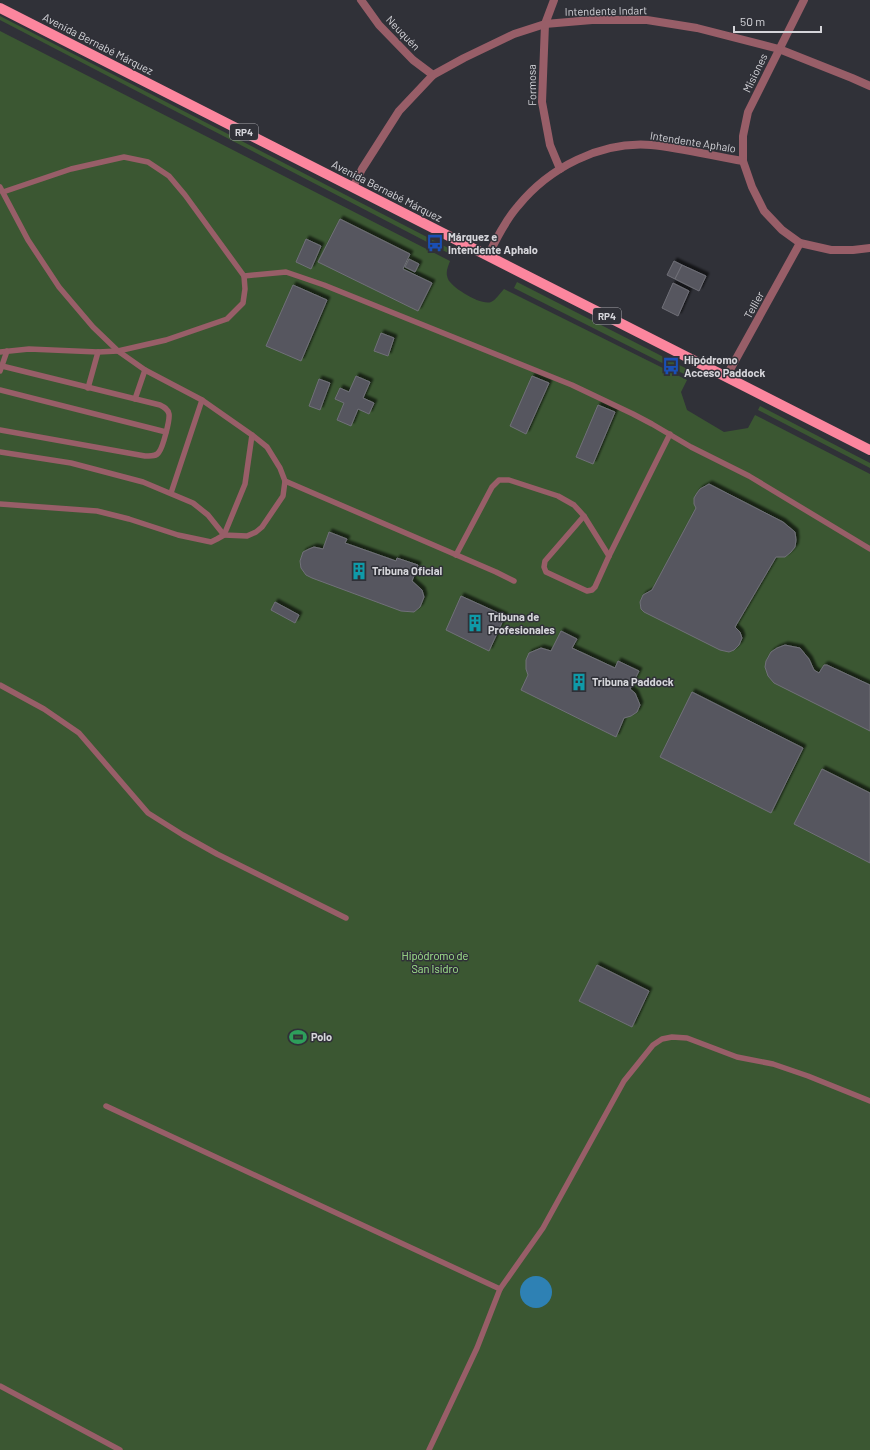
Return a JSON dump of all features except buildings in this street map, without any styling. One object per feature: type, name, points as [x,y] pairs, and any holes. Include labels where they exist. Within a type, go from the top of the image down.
[{"type":"main road","name":"Avenida Bernabé Márquez","points":[[0,8],[870,450]]},
{"type":"street","name":"Neuquén","points":[[361,0],[379,25],[413,60],[433,76]]},
{"type":"street","name":"Formosa","points":[[554,0],[545,24],[542,102],[550,145],[560,169]]},
{"type":"street","name":"Misiones","points":[[744,161],[743,136],[748,112],[804,0]]},
{"type":"street","name":"Intendente Indart","points":[[353,187],[362,169],[399,111],[433,76],[464,58],[514,34],[545,24],[592,20],[647,20],[697,28],[779,49],[870,86]]},
{"type":"street","name":"Intendente Aphalo","points":[[488,256],[498,236],[517,207],[537,186],[560,169],[588,155],[618,146],[650,145],[744,161],[752,187],[764,212],[782,230],[800,243],[831,250],[870,248]]},
{"type":"street","name":"Tellier","points":[[726,377],[800,243]]},
{"type":"lane","points":[[0,352],[29,349],[98,352],[118,351],[166,340],[227,319],[242,303],[245,289],[244,276],[181,190],[169,176],[148,162],[124,157],[71,169],[2,189],[28,240],[59,287],[93,327],[118,351],[145,370],[202,400],[267,447],[280,468],[285,481],[283,496],[262,527],[256,532],[247,536],[224,534],[208,515],[193,503],[143,482],[71,464],[0,452]]},
{"type":"lane","points":[[244,276],[286,272],[324,285],[572,386],[633,414],[691,447],[749,476],[870,548]]},
{"type":"lane","points":[[0,430],[145,456],[154,456],[160,452],[169,415],[166,408],[160,405],[1,368],[7,351]]},
{"type":"lane","points":[[88,388],[98,352]]},
{"type":"lane","points":[[135,399],[145,370]]},
{"type":"lane","points":[[0,390],[166,432]]},
{"type":"lane","points":[[171,493],[202,400]]},
{"type":"lane","points":[[584,516],[546,561],[544,567],[546,572],[587,591],[592,590],[595,587],[670,434]]},
{"type":"lane","points":[[0,504],[97,511],[129,519],[178,535],[211,542],[224,534],[245,484],[252,435]]},
{"type":"lane","points":[[456,555],[492,487],[499,480],[509,480],[558,496],[574,505],[584,516],[609,556]]},
{"type":"lane","points":[[285,481],[514,581]]},
{"type":"lane","points":[[0,685],[44,709],[79,733],[148,813],[217,854],[346,918]]},
{"type":"lane","points":[[429,1450],[477,1348],[500,1289],[543,1228],[624,1082],[653,1046],[662,1039],[672,1037],[687,1038],[737,1057],[773,1064],[808,1076],[870,1102]]},
{"type":"lane","points":[[106,1106],[500,1289]]},
{"type":"lane","points":[[0,1386],[120,1450]]},
{"type":"green space","points":[[0,16],[454,251],[452,255],[0,20]]},
{"type":"green space","name":"Hipódromo de San Isidro","points":[[0,31],[450,261],[447,272],[448,279],[460,291],[474,299],[491,302],[504,289],[687,380],[681,392],[687,410],[724,432],[748,428],[755,415],[870,474],[870,1450],[0,1450]]},
{"type":"green space","points":[[517,282],[691,371],[688,376],[514,288]]},
{"type":"green space","points":[[760,406],[870,463],[870,468],[758,410]]},
{"type":"water","points":[[539,1276],[545,1278],[550,1283],[552,1292],[550,1301],[545,1306],[533,1308],[527,1306],[522,1301],[520,1289],[522,1283],[527,1278]]},
{"type":"place","name":"Márquez e Intendente Aphalo","points":[[435,243]]},
{"type":"place","name":"Hipódromo Acceso Paddock","points":[[671,366]]},
{"type":"place","name":"Tribuna Oficial","points":[[359,571]]},
{"type":"place","name":"Tribuna de Profesionales","points":[[475,623]]},
{"type":"place","name":"Tribuna Paddock","points":[[579,682]]},
{"type":"place","name":"Polo","points":[[298,1037]]}]
